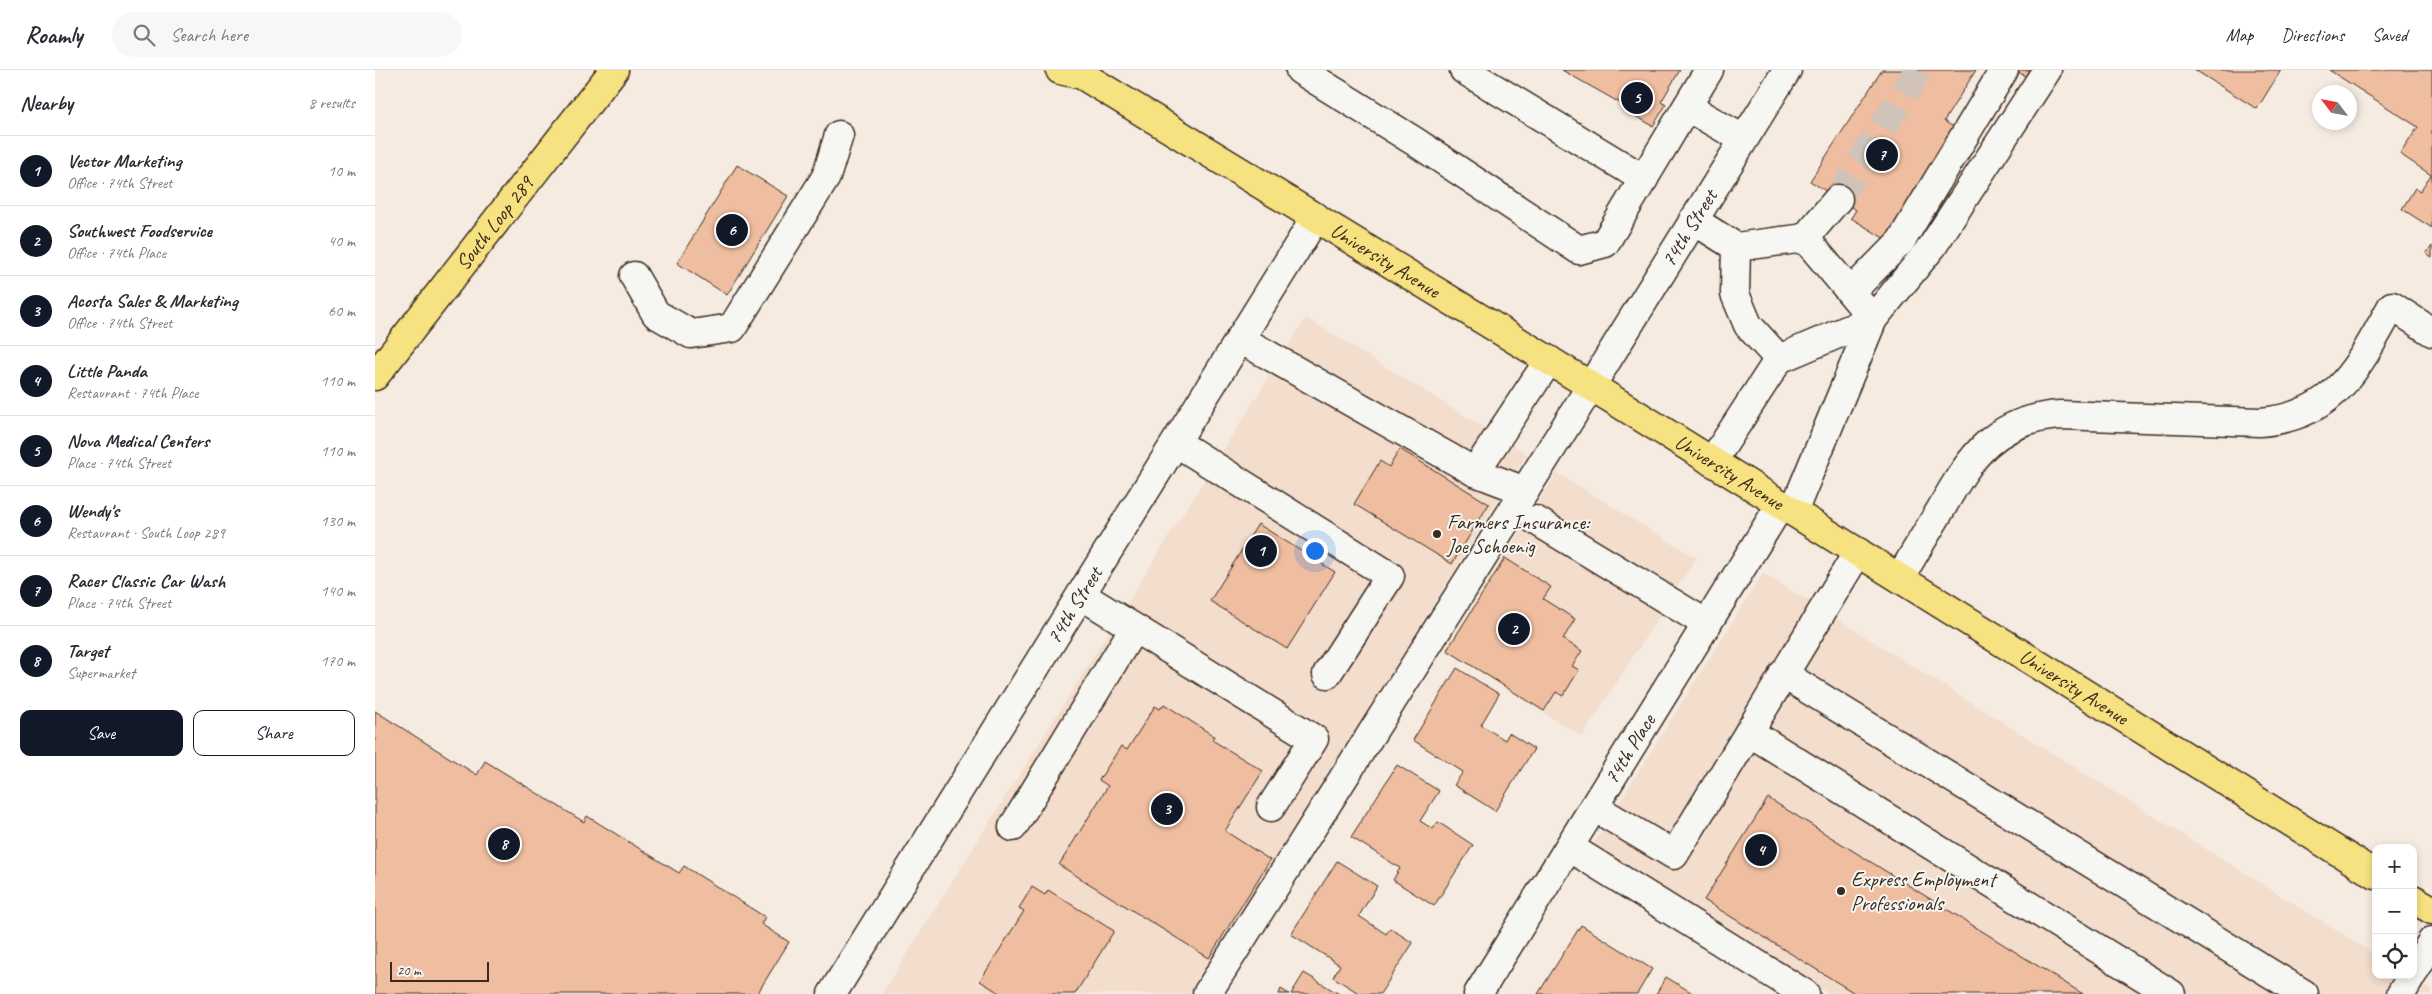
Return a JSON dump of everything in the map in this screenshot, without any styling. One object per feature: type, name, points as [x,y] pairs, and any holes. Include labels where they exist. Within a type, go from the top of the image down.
[{"type":"main road","points":[[593,97],[597,70]]},
{"type":"main road","name":"South Loop 289","points":[[375,376],[614,70]]},
{"type":"main road","points":[[593,97],[627,70]]},
{"type":"main road","name":"University Avenue","points":[[1074,72],[1549,360],[2372,873]]},
{"type":"main road","points":[[2417,901],[2432,910]]},
{"type":"street","points":[[1300,70],[1414,141],[1579,250],[1605,243],[1709,70]]},
{"type":"street","points":[[1465,70],[1644,179]]},
{"type":"street","name":"74th Street","points":[[1207,994],[1591,386],[1787,70]]},
{"type":"street","points":[[1851,292],[1901,241],[2004,70]]},
{"type":"street","points":[[1712,462],[1779,359],[1873,319],[1932,248],[2047,70]]},
{"type":"street","points":[[1687,107],[1743,139]]},
{"type":"street","points":[[634,276],[657,314],[691,334],[732,328],[826,177],[839,135]]},
{"type":"street","points":[[1693,220],[1736,247],[1805,238],[1838,199]]},
{"type":"street","name":"74th Street","points":[[832,994],[1177,443],[1316,217]]},
{"type":"street","points":[[1805,238],[1873,319]]},
{"type":"street","points":[[1736,247],[1735,294],[1748,325],[1779,359]]},
{"type":"street","points":[[1900,578],[1964,469],[1985,444],[2008,429],[2037,416],[2060,414],[2260,422],[2285,420],[2304,413],[2320,403],[2353,372],[2392,306],[2432,332]]},
{"type":"street","name":"74th Place","points":[[1478,994],[1707,624],[1787,508],[1873,319]]},
{"type":"street","points":[[1240,339],[1475,472],[1525,491]]},
{"type":"street","points":[[1475,472],[1549,360]]},
{"type":"street","points":[[1177,443],[1390,576],[1327,674]]},
{"type":"street","points":[[1535,520],[1707,624]]},
{"type":"street","points":[[1594,807],[1674,855],[1858,552]]},
{"type":"street","points":[[1081,595],[1314,739],[1271,806]]},
{"type":"street","points":[[1013,827],[1134,628]]},
{"type":"street","points":[[1783,674],[2304,994]]},
{"type":"street","points":[[1749,732],[2171,994]]},
{"type":"street","points":[[1569,847],[1805,994]]},
{"type":"street","points":[[2417,967],[2432,941]]},
{"type":"street","points":[[2401,994],[2410,979]]},
{"type":"shaded area","points":[[1306,318],[1527,454],[1191,994],[882,994]]},
{"type":"shaded area","points":[[1557,473],[1696,558],[1582,737],[1445,650]]},
{"type":"shaded area","points":[[1763,573],[2372,953],[2372,979],[2415,979],[2432,990],[2432,994],[1829,994],[1592,846]]},
{"type":"building","points":[[1562,70],[1680,70],[1661,102],[1666,105],[1653,126],[1632,114],[1634,111]]},
{"type":"building","points":[[1882,70],[1976,70],[1944,121],[1955,128],[1885,239],[1851,218],[1856,210],[1810,181]]},
{"type":"building","points":[[2015,70],[2033,70],[2028,78]]},
{"type":"building","points":[[2195,70],[2281,70],[2257,109]]},
{"type":"building","points":[[2329,70],[2432,70],[2432,228],[2402,209],[2415,188],[2420,191],[2431,175],[2400,154],[2418,127],[2357,88],[2357,85],[2352,85]]},
{"type":"building","points":[[737,165],[788,196],[727,295],[677,263]]},
{"type":"building","points":[[2432,246],[2432,258],[2426,254]]},
{"type":"building","name":"Farmers Insurance: Joe Schoenig","points":[[1400,449],[1489,504],[1452,564],[1354,504],[1380,461],[1389,467]]},
{"type":"building","points":[[1258,524],[1335,572],[1287,649],[1210,601]]},
{"type":"building","points":[[1505,558],[1551,587],[1543,599],[1575,619],[1563,639],[1582,651],[1572,666],[1579,670],[1563,696],[1556,692],[1544,711],[1447,650]]},
{"type":"building","points":[[1457,668],[1499,694],[1481,725],[1505,740],[1509,733],[1534,749],[1495,811],[1454,785],[1463,772],[1413,740]]},
{"type":"building","points":[[1164,704],[1214,736],[1212,740],[1263,771],[1225,831],[1270,860],[1209,958],[1059,865],[1108,786],[1099,780],[1121,746],[1127,750],[1155,706],[1160,709]]},
{"type":"building","points":[[375,711],[477,775],[485,761],[584,822],[587,816],[679,873],[684,866],[765,917],[761,924],[789,942],[757,994],[375,994]]},
{"type":"building","points":[[1397,765],[1439,791],[1420,821],[1433,829],[1438,822],[1473,845],[1434,906],[1393,880],[1400,868],[1351,837]]},
{"type":"building","points":[[1768,798],[2083,994],[1856,994],[1704,900]]},
{"type":"building","points":[[1337,861],[1377,886],[1359,916],[1386,934],[1390,928],[1413,943],[1380,994],[1360,994],[1333,977],[1340,965],[1291,934]]},
{"type":"building","points":[[1032,887],[1045,895],[1048,890],[1114,931],[1075,994],[1001,994],[980,981],[1024,911],[1019,908]]},
{"type":"building","points":[[1581,925],[1652,969],[1637,994],[1538,994]]},
{"type":"building","points":[[1304,973],[1339,994],[1291,994]]},
{"type":"building","points":[[1666,977],[1694,994],[1656,994]]},
{"type":"building","points":[[1281,989],[1289,994],[1279,994]]},
{"type":"tunnel","points":[[1838,199],[1918,70]]},
{"type":"place","name":"Nova Medical Centers","points":[[1637,98]]},
{"type":"place","name":"Racer Classic Car Wash","points":[[1882,155]]},
{"type":"place","name":"Wendy's","points":[[732,230]]},
{"type":"place","name":"Farmers Insurance: Joe Schoenig","points":[[1437,534]]},
{"type":"place","name":"Vector Marketing","points":[[1261,551]]},
{"type":"place","name":"Southwest Foodservice","points":[[1514,629]]},
{"type":"place","name":"Acosta Sales & Marketing","points":[[1167,809]]},
{"type":"place","name":"Target","points":[[504,844]]},
{"type":"place","name":"Little Panda","points":[[1761,850]]},
{"type":"place","name":"Express Employment Professionals","points":[[1841,891]]}]
